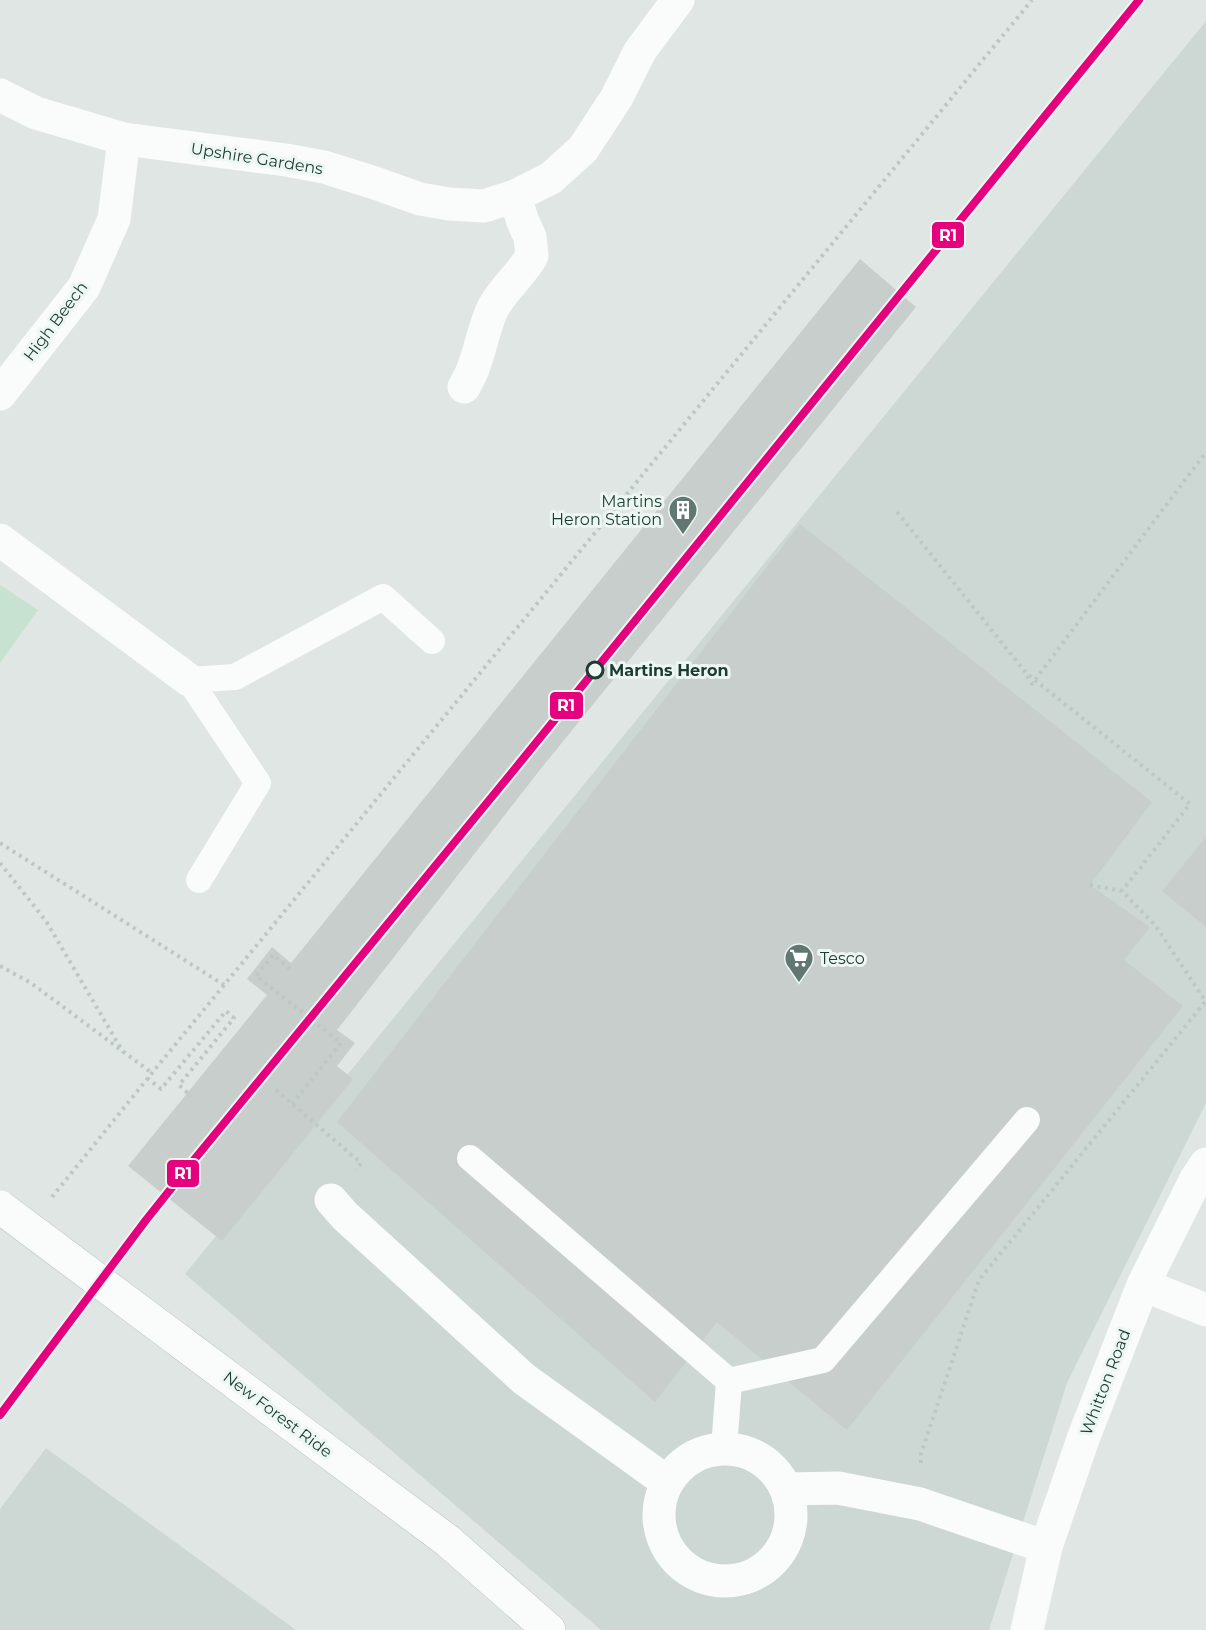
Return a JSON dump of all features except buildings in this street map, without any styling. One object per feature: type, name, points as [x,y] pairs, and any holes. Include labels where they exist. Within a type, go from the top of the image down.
[{"type":"street","name":"Upshire Gardens","points":[[0,94],[36,114],[124,139],[324,167],[420,199],[449,204],[484,206],[515,196],[551,178],[583,149],[617,97],[640,51],[678,0]]},
{"type":"street","name":"High Beech","points":[[0,394],[84,287],[114,219],[124,139]]},
{"type":"street","points":[[464,387],[473,369],[482,336],[500,295],[520,274],[532,256],[530,237],[515,196]]},
{"type":"street","points":[[0,540],[189,680]]},
{"type":"street","name":"Whitton Road","points":[[1028,1624],[1046,1547],[1083,1439],[1143,1285],[1196,1179],[1206,1164]]},
{"type":"street","points":[[331,1200],[345,1216],[524,1379],[667,1482]]},
{"type":"street","name":"New Forest Ride","points":[[0,1207],[448,1541],[549,1630]]},
{"type":"street","points":[[1143,1285],[1206,1310]]},
{"type":"street","points":[[724,1449],[743,1451],[761,1459],[775,1472],[786,1489],[791,1511],[788,1533],[779,1553],[763,1569],[753,1574],[721,1581],[699,1576],[680,1564],[667,1547],[659,1526],[659,1503],[667,1482],[677,1468],[707,1451],[724,1449]]},
{"type":"street","points":[[786,1489],[838,1488],[920,1504],[1046,1547]]},
{"type":"lane","points":[[189,680],[235,677],[383,597],[432,641]]},
{"type":"lane","points":[[189,680],[258,783],[199,880]]},
{"type":"lane","points":[[729,1381],[823,1360],[1027,1120]]},
{"type":"lane","points":[[470,1158],[729,1381]]},
{"type":"lane","points":[[724,1449],[729,1381]]},
{"type":"path","points":[[46,1205],[147,1078],[1032,0]]},
{"type":"path","points":[[897,512],[1032,684],[1206,452]]},
{"type":"path","points":[[1026,674],[1190,804],[1122,891]]},
{"type":"path","points":[[0,843],[224,985]]},
{"type":"path","points":[[0,863],[46,921],[123,1052]]},
{"type":"path","points":[[920,1504],[921,1454],[979,1280],[1205,1002],[1155,925],[1122,891],[1090,885]]},
{"type":"path","points":[[292,971],[273,955],[256,976],[341,1043],[292,1104]]},
{"type":"path","points":[[0,966],[31,983],[152,1073]]},
{"type":"path","points":[[147,1078],[161,1089],[226,1011],[234,1018],[179,1085],[191,1096]]},
{"type":"path","points":[[276,1090],[361,1163],[331,1200]]},
{"type":"shaded area","points":[[1206,21],[1206,1103],[1067,1383],[989,1630],[601,1630],[185,1274]]},
{"type":"shaded area","points":[[46,1448],[296,1630],[0,1630],[0,1509]]},
{"type":"green space","points":[[0,585],[38,610],[0,663]]},
{"type":"transit line","name":"R1","points":[[0,1415],[193,1161],[1139,0]]},
{"type":"place","name":"Martins Heron Station","points":[[683,536]]},
{"type":"place","name":"Martins Heron","points":[[595,670]]},
{"type":"place","name":"Tesco","points":[[799,984]]}]
